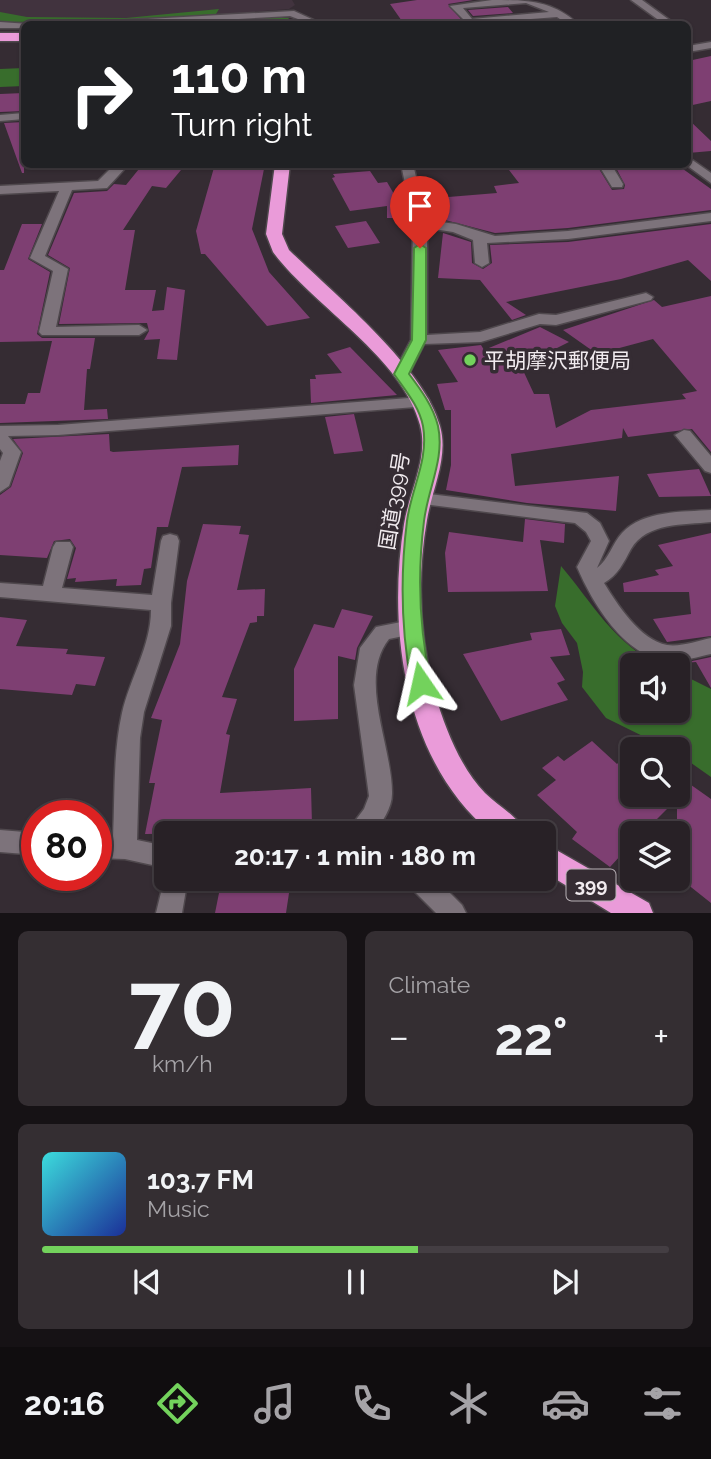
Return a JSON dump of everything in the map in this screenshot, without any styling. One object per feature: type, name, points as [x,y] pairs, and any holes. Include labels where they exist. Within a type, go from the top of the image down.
[{"type":"highway","points":[[0,37],[21,37]]},
{"type":"highway","name":"国道399号","points":[[282,168],[274,234],[281,252],[401,374],[422,402],[430,426],[432,457],[413,547],[411,628],[421,683],[436,738],[467,792],[499,821]]},
{"type":"highway","name":"399","points":[[556,863],[638,913]]},
{"type":"street","points":[[300,0],[311,21]]},
{"type":"street","points":[[469,21],[455,6],[526,0],[539,3],[568,21]]},
{"type":"street","points":[[635,0],[666,21]]},
{"type":"street","points":[[160,21],[290,13],[308,21]]},
{"type":"street","points":[[481,21],[558,14]]},
{"type":"street","points":[[0,25],[21,25]]},
{"type":"street","points":[[0,118],[21,116]]},
{"type":"street","points":[[691,164],[711,165]]},
{"type":"street","points":[[691,164],[711,179]]},
{"type":"street","points":[[0,190],[66,189],[102,185],[119,168]]},
{"type":"street","points":[[401,374],[419,340],[420,223],[408,168]]},
{"type":"street","points":[[607,168],[617,184]]},
{"type":"street","points":[[66,189],[37,258],[61,269],[47,332],[139,330]]},
{"type":"street","points":[[420,223],[456,228],[480,239],[568,235],[711,217]]},
{"type":"street","points":[[480,239],[482,263]]},
{"type":"street","points":[[419,340],[481,337],[539,319],[556,320],[646,298]]},
{"type":"street","points":[[0,431],[71,429],[422,402]]},
{"type":"street","points":[[684,435],[711,467]]},
{"type":"street","points":[[0,438],[12,452],[0,486]]},
{"type":"street","points":[[421,499],[580,517],[593,528],[600,541],[587,568],[597,592],[628,627],[653,648],[671,653],[711,646]]},
{"type":"street","points":[[592,580],[610,569],[633,533],[656,522],[711,516]]},
{"type":"street","points":[[125,848],[129,738],[133,712],[162,626],[161,603],[170,541]]},
{"type":"street","points":[[51,594],[63,547]]},
{"type":"street","points":[[0,590],[161,603]]},
{"type":"street","points":[[369,821],[374,815],[381,796],[365,685],[368,656],[383,632],[411,628]]},
{"type":"street","points":[[0,841],[21,843]]},
{"type":"street","points":[[112,848],[154,854]]},
{"type":"street","points":[[169,913],[173,891]]},
{"type":"street","points":[[431,891],[453,913]]},
{"type":"shaded area","points":[[0,0],[292,0],[295,5],[289,9],[138,21],[21,21],[21,24],[0,24]]},
{"type":"green space","points":[[219,9],[216,14],[117,21],[0,22],[0,12],[27,17],[126,18]]},
{"type":"green space","points":[[268,17],[288,18],[292,21],[226,21]]},
{"type":"green space","points":[[21,68],[21,86],[0,87],[0,69]]},
{"type":"green space","points":[[561,566],[605,622],[639,653],[620,653],[620,723],[690,723],[690,678],[711,689],[711,777],[690,762],[690,737],[645,737],[606,718],[582,687],[583,672],[577,643],[562,623],[555,606]]},
{"type":"building","points":[[417,0],[473,0],[448,4],[462,21],[402,21],[390,4]]},
{"type":"building","points":[[508,7],[513,13],[473,16],[468,10]]},
{"type":"building","points":[[711,56],[711,101],[691,105],[691,60]]},
{"type":"building","points":[[21,93],[21,111],[0,112],[0,94]]},
{"type":"building","points":[[21,122],[21,168],[24,168],[24,173],[22,173],[4,123]]},
{"type":"building","points":[[691,122],[711,141],[711,151],[691,153]]},
{"type":"building","points":[[140,168],[183,168],[166,188],[152,186],[123,230],[135,230],[125,290],[156,290],[152,311],[164,310],[167,287],[185,290],[177,360],[157,359],[160,339],[144,340],[149,331],[147,323],[59,324],[70,268],[48,255],[74,193],[107,191],[114,184],[126,185]]},
{"type":"building","points":[[214,168],[264,168],[252,229],[269,272],[310,318],[267,326],[205,254],[201,254],[196,231]]},
{"type":"building","points":[[598,168],[612,190],[624,189],[625,185],[616,168],[682,168],[711,189],[711,210],[568,228],[495,233],[445,220],[445,217],[428,217],[424,199],[497,193],[494,186],[519,183],[509,170]]},
{"type":"building","points":[[370,171],[378,183],[387,182],[398,201],[406,200],[409,218],[387,218],[387,206],[350,211],[332,178],[335,177],[333,174]]},
{"type":"building","points":[[366,221],[380,243],[348,248],[335,226]]},
{"type":"building","points":[[22,224],[42,224],[28,259],[50,272],[37,334],[42,338],[95,338],[90,369],[87,369],[84,410],[107,409],[108,419],[0,423],[0,404],[25,404],[28,393],[40,393],[52,341],[0,342],[0,270],[4,270]]},
{"type":"building","points":[[711,224],[711,281],[688,260],[621,279],[506,302],[526,315],[512,320],[480,280],[438,278],[443,233],[471,242],[472,263],[483,269],[492,263],[490,245],[568,242]]},
{"type":"building","points":[[711,296],[711,452],[692,429],[628,437],[623,428],[622,438],[511,454],[515,486],[619,476],[616,511],[527,503],[446,490],[451,465],[451,410],[445,410],[437,384],[458,382],[438,350],[481,345],[484,350],[540,327],[569,342],[521,366],[534,394],[549,394],[556,428],[591,410],[686,399],[682,394],[697,391],[653,339],[597,354],[563,330],[654,300],[662,307]]},
{"type":"building","points":[[350,347],[397,395],[311,403],[310,379],[316,379],[315,375],[342,373],[327,354]]},
{"type":"building","points":[[354,414],[363,451],[334,454],[325,417]]},
{"type":"building","points":[[109,434],[110,451],[113,452],[239,445],[238,465],[182,467],[168,527],[157,527],[151,568],[144,569],[141,585],[116,586],[117,579],[75,582],[76,578],[67,579],[76,548],[70,539],[54,541],[47,558],[0,555],[0,495],[11,487],[23,453],[13,439]]},
{"type":"building","points":[[699,469],[711,496],[659,497],[647,474]]},
{"type":"building","points":[[525,519],[565,524],[564,543],[540,540],[548,591],[448,592],[445,553],[449,532],[523,542]]},
{"type":"building","points":[[203,524],[241,526],[239,534],[249,535],[237,590],[265,589],[264,616],[257,616],[257,622],[250,623],[222,697],[237,699],[226,734],[230,735],[220,793],[311,788],[312,821],[154,821],[154,834],[145,834],[155,783],[149,783],[162,720],[151,718],[180,644],[187,581]]},
{"type":"building","points":[[711,533],[711,636],[667,642],[653,619],[691,614],[689,592],[624,592],[623,583],[659,575],[655,570],[673,566],[658,545]]},
{"type":"building","points":[[342,609],[373,616],[357,648],[355,660],[338,656],[338,719],[294,721],[294,669],[314,624],[334,628]]},
{"type":"building","points":[[0,617],[27,620],[16,646],[68,649],[66,654],[105,657],[95,686],[76,684],[72,695],[0,689]]},
{"type":"building","points":[[561,629],[570,655],[550,657],[565,680],[557,683],[568,700],[501,721],[463,654],[532,640],[530,633]]},
{"type":"building","points":[[711,657],[711,688],[696,662],[690,662]]},
{"type":"building","points":[[592,741],[617,764],[620,761],[620,807],[669,807],[655,821],[620,821],[620,856],[610,867],[572,839],[577,832],[537,795],[556,780],[542,768],[558,756],[564,761]]},
{"type":"building","points":[[690,784],[711,799],[711,903],[690,886],[690,821],[677,821],[677,807],[690,807]]},
{"type":"building","points":[[219,891],[289,891],[286,913],[215,913]]},
{"type":"place","name":"平胡摩沢郵便局","points":[[470,360]]},
{"type":"route","points":[[420,248],[419,340],[401,374],[422,402],[430,426],[432,457],[416,518],[410,584],[411,634],[421,683]]}]
